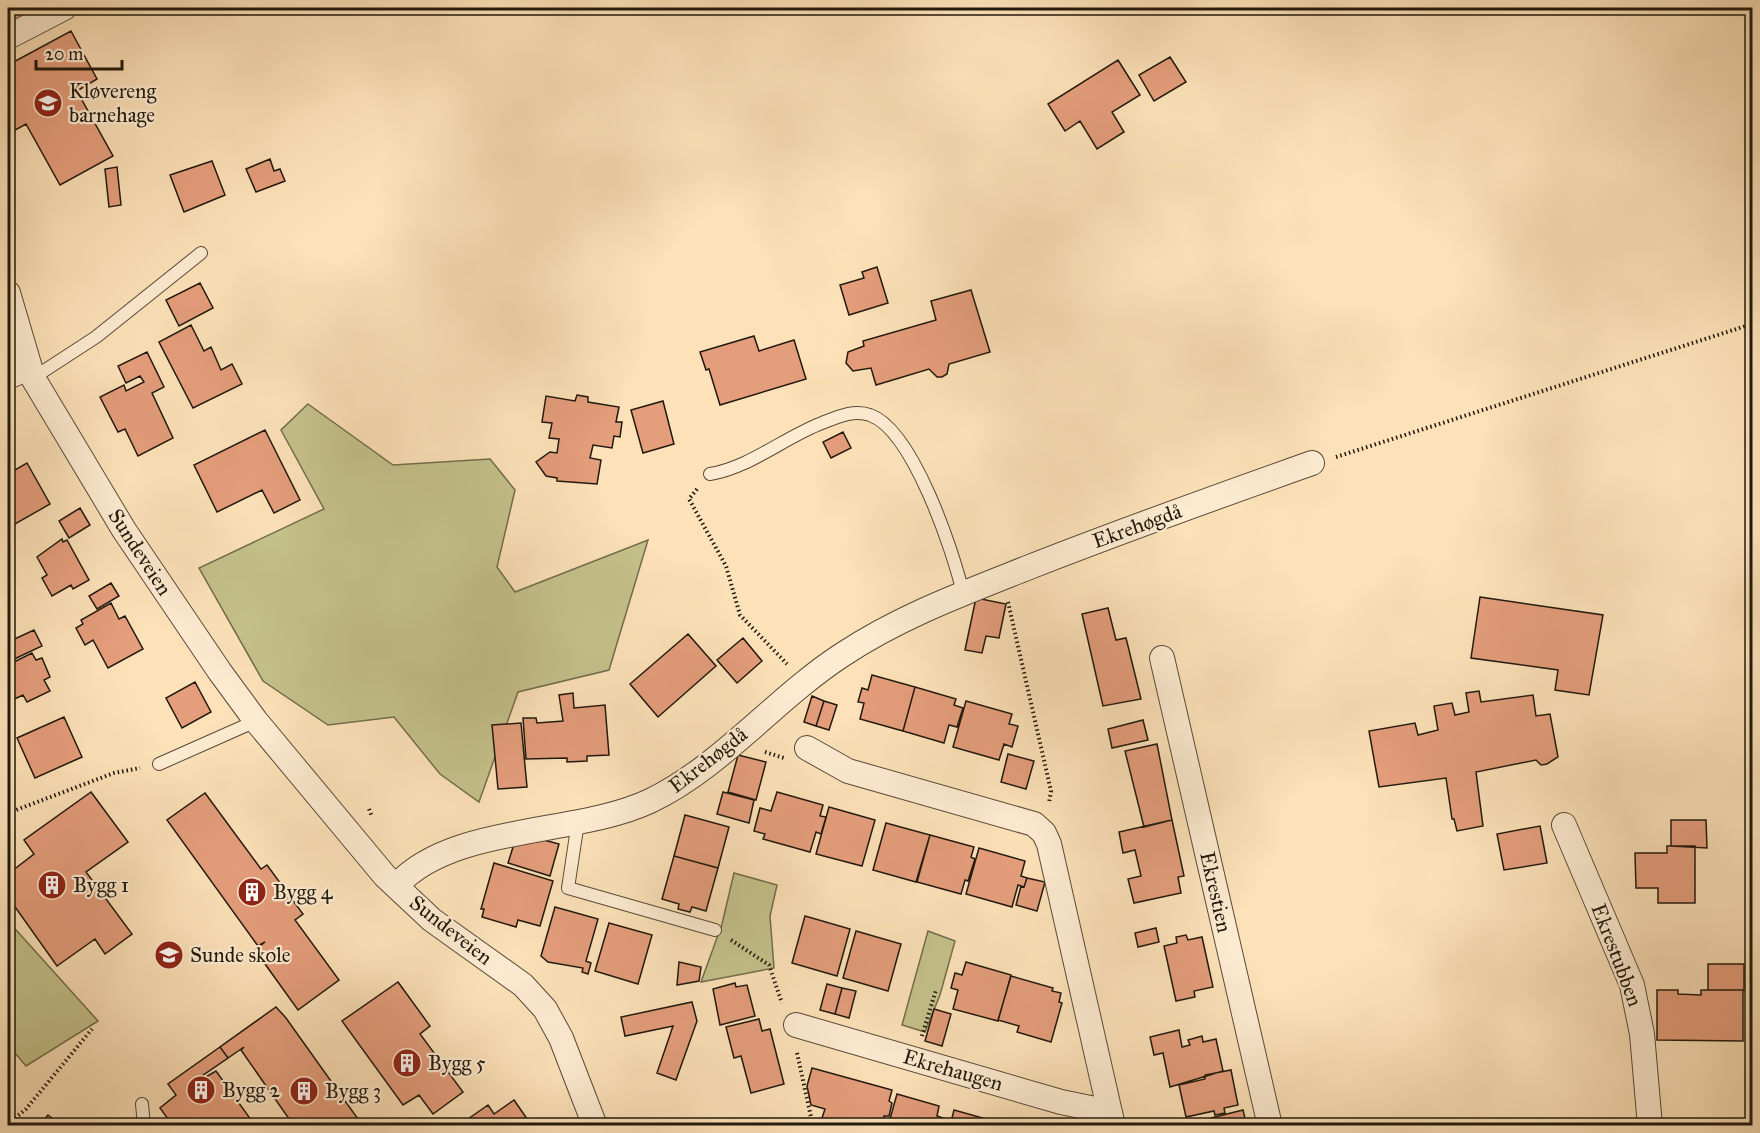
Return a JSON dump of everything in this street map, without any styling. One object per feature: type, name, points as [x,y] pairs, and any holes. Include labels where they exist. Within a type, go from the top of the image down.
[{"type":"street","points":[[8,37],[64,8]]},
{"type":"street","name":"Sundeveien","points":[[8,293],[23,374],[124,530],[256,721],[396,886],[432,920],[523,985],[545,1009],[561,1038],[595,1125]]},
{"type":"street","name":"Ekrehøgdå","points":[[396,886],[409,871],[458,847],[578,822],[646,803],[676,788],[804,682],[842,654],[928,607],[1118,532],[1312,464]]},
{"type":"street","name":"Ekrestien","points":[[1162,658],[1270,1125]]},
{"type":"street","points":[[807,748],[848,771],[1034,824],[1044,833],[1065,912],[1112,1119]]},
{"type":"street","name":"Ekrestubben","points":[[1564,825],[1632,985],[1642,1034],[1650,1125]]},
{"type":"street","name":"Ekrehaugen","points":[[796,1025],[1061,1101],[1112,1119]]},
{"type":"lane","points":[[23,374],[96,337],[201,253]]},
{"type":"lane","points":[[710,474],[748,459],[820,423],[859,412],[886,423],[900,440],[923,483],[950,545],[963,593]]},
{"type":"lane","points":[[159,765],[256,721]]},
{"type":"lane","points":[[578,822],[568,888],[716,930]]},
{"type":"lane","points":[[142,1104],[144,1125]]},
{"type":"path","points":[[1312,464],[1752,324]]},
{"type":"path","points":[[710,474],[689,499],[726,566],[740,615],[804,682]]},
{"type":"path","points":[[1000,579],[1006,596],[1051,791],[1044,833]]},
{"type":"path","points":[[733,742],[786,759],[807,748]]},
{"type":"path","points":[[8,813],[114,773],[159,765]]},
{"type":"path","points":[[905,1056],[910,1039],[920,1042],[936,990]]},
{"type":"path","points":[[8,1124],[26,1109],[92,1029]]},
{"type":"shaded area","points":[[308,404],[393,465],[490,459],[515,490],[497,567],[515,592],[648,540],[609,670],[518,692],[479,802],[440,774],[394,717],[328,725],[263,681],[199,568],[324,509],[281,430]]},
{"type":"shaded area","points":[[734,873],[777,885],[770,916],[774,968],[701,982],[722,924]]},
{"type":"shaded area","points":[[8,921],[98,1021],[26,1066],[8,1045]]},
{"type":"shaded area","points":[[928,931],[955,941],[940,995],[925,1032],[902,1025]]},
{"type":"building","points":[[8,8],[40,8],[9,24]]},
{"type":"building","points":[[71,31],[97,79],[77,91],[113,156],[60,185],[26,124],[8,134],[8,65]]},
{"type":"building","points":[[1170,57],[1186,82],[1154,101],[1139,75]]},
{"type":"building","points":[[1118,60],[1140,95],[1112,112],[1124,132],[1097,149],[1080,121],[1065,131],[1048,104]]},
{"type":"building","points":[[270,159],[274,171],[280,169],[285,181],[256,192],[246,169]]},
{"type":"building","points":[[212,161],[225,195],[184,212],[170,175]]},
{"type":"building","points":[[117,167],[121,205],[109,207],[105,169]]},
{"type":"building","points":[[877,267],[888,303],[849,315],[840,285],[864,278],[862,272]]},
{"type":"building","points":[[200,283],[213,308],[179,326],[166,300]]},
{"type":"building","points":[[971,290],[990,352],[949,364],[947,374],[942,377],[937,377],[929,369],[876,385],[871,368],[853,371],[846,363],[848,352],[864,346],[863,341],[936,320],[931,301]]},
{"type":"building","points":[[191,325],[204,351],[211,347],[221,370],[232,364],[242,384],[193,408],[159,342]]},
{"type":"building","points":[[754,336],[759,351],[794,340],[806,379],[720,405],[709,369],[706,370],[700,352]]},
{"type":"building","points":[[147,352],[164,387],[152,393],[173,438],[138,456],[125,429],[118,432],[100,397],[124,385],[126,391],[144,382],[140,376],[126,383],[118,366]]},
{"type":"building","points":[[577,395],[588,397],[588,402],[619,407],[616,422],[622,422],[620,437],[614,436],[612,448],[593,445],[590,458],[601,460],[597,484],[557,481],[557,478],[546,476],[536,462],[550,452],[557,453],[559,439],[549,438],[552,423],[542,422],[546,396],[575,401]]},
{"type":"building","points":[[663,401],[674,444],[643,453],[631,410]]},
{"type":"building","points":[[265,430],[300,500],[274,513],[262,490],[217,512],[194,465]]},
{"type":"building","points":[[843,432],[851,448],[831,458],[823,442]]},
{"type":"building","points":[[27,463],[50,504],[8,528],[8,474]]},
{"type":"building","points":[[80,508],[90,525],[69,538],[59,521]]},
{"type":"building","points":[[62,539],[63,542],[67,540],[89,580],[73,589],[71,585],[52,596],[42,578],[47,575],[37,557]]},
{"type":"building","points":[[111,583],[119,596],[97,609],[89,596]]},
{"type":"building","points":[[1480,597],[1603,615],[1589,695],[1555,690],[1558,670],[1471,658]]},
{"type":"building","points":[[976,598],[1006,604],[999,638],[986,636],[982,653],[965,650]]},
{"type":"building","points":[[111,603],[119,619],[125,616],[143,649],[108,668],[93,640],[85,645],[76,628],[83,624],[81,620]]},
{"type":"building","points":[[1108,608],[1116,640],[1126,638],[1141,699],[1103,706],[1082,614]]},
{"type":"building","points":[[34,630],[42,646],[10,661],[8,642]]},
{"type":"building","points":[[688,634],[716,666],[658,717],[630,684]]},
{"type":"building","points":[[743,638],[762,661],[737,683],[717,660]]},
{"type":"building","points":[[32,653],[36,660],[42,658],[50,677],[44,680],[50,691],[27,702],[23,695],[8,702],[8,665]]},
{"type":"building","points":[[872,675],[915,687],[903,731],[860,719],[864,703],[858,702],[862,688],[868,690]]},
{"type":"building","points":[[195,682],[211,712],[182,728],[166,698]]},
{"type":"building","points":[[915,687],[956,699],[954,705],[963,708],[957,727],[949,725],[944,743],[903,731]]},
{"type":"building","points":[[1479,691],[1481,702],[1533,695],[1536,716],[1550,714],[1558,757],[1547,764],[1541,765],[1536,760],[1476,772],[1483,826],[1457,831],[1454,819],[1452,819],[1446,778],[1379,787],[1369,731],[1415,723],[1418,735],[1438,730],[1434,706],[1452,703],[1455,715],[1469,712],[1466,693]]},
{"type":"building","points":[[573,693],[574,708],[605,705],[609,755],[587,756],[587,761],[567,762],[567,758],[526,759],[523,718],[536,718],[537,723],[563,721],[559,695]]},
{"type":"building","points":[[812,696],[824,701],[816,726],[804,722]]},
{"type":"building","points":[[824,701],[837,705],[829,730],[816,726]]},
{"type":"building","points":[[966,701],[1012,714],[1009,724],[1018,726],[1012,747],[1004,744],[999,760],[953,747]]},
{"type":"building","points":[[64,717],[82,757],[35,778],[17,738]]},
{"type":"building","points":[[1143,720],[1148,740],[1112,748],[1108,729]]},
{"type":"building","points":[[521,723],[527,787],[498,789],[492,725]]},
{"type":"building","points":[[1157,744],[1172,820],[1144,827],[1125,751]]},
{"type":"building","points":[[1008,754],[1034,761],[1026,789],[1001,782]]},
{"type":"building","points":[[738,755],[766,762],[756,800],[728,792]]},
{"type":"building","name":"Bygg 1","points":[[91,792],[128,842],[86,872],[132,934],[105,954],[95,939],[57,966],[8,897],[8,874],[34,854],[24,840]]},
{"type":"building","points":[[723,792],[754,800],[749,823],[717,814]]},
{"type":"building","points":[[777,792],[823,805],[820,816],[826,817],[821,834],[816,832],[810,852],[763,839],[765,834],[754,831],[760,808],[771,811]]},
{"type":"building","name":"Bygg 4","points":[[205,793],[261,869],[267,865],[303,914],[295,920],[339,980],[298,1010],[255,950],[265,942],[258,946],[167,820]]},
{"type":"building","points":[[829,807],[875,820],[862,866],[816,854]]},
{"type":"building","points":[[685,815],[729,827],[718,868],[674,856]]},
{"type":"building","points":[[1172,820],[1184,876],[1178,877],[1181,893],[1134,903],[1128,879],[1141,876],[1135,850],[1123,853],[1119,832]]},
{"type":"building","points":[[1671,820],[1706,820],[1707,848],[1671,846]]},
{"type":"building","points":[[886,823],[930,835],[916,882],[873,870]]},
{"type":"building","points":[[1540,826],[1547,863],[1504,870],[1497,834]]},
{"type":"building","points":[[930,835],[974,847],[971,857],[975,859],[961,894],[917,882]]},
{"type":"building","points":[[540,839],[559,844],[550,876],[508,863],[514,844]]},
{"type":"building","points":[[1667,846],[1695,846],[1695,903],[1658,903],[1658,888],[1636,888],[1635,853],[1667,853]]},
{"type":"building","points":[[979,848],[1025,861],[1021,876],[1027,878],[1024,887],[1018,885],[1012,907],[966,894]]},
{"type":"building","points":[[674,856],[718,868],[706,911],[692,907],[690,912],[678,909],[679,904],[662,899]]},
{"type":"building","points":[[494,863],[553,881],[540,926],[518,920],[516,927],[482,917],[484,909],[481,909]]},
{"type":"building","points":[[1027,878],[1045,882],[1037,911],[1016,905],[1021,886],[1024,887]]},
{"type":"building","points":[[555,907],[598,919],[586,961],[591,963],[588,974],[582,972],[583,968],[548,962],[541,956]]},
{"type":"building","points":[[805,916],[850,929],[837,976],[792,963]]},
{"type":"building","points":[[609,923],[652,935],[638,984],[595,971]]},
{"type":"building","points":[[1156,928],[1159,942],[1138,947],[1135,933]]},
{"type":"building","points":[[856,931],[901,944],[888,991],[843,978]]},
{"type":"building","points":[[1186,935],[1188,940],[1202,937],[1213,987],[1194,991],[1195,997],[1176,1001],[1164,946],[1177,943],[1176,937]]},
{"type":"building","points":[[679,962],[701,967],[699,981],[677,985]]},
{"type":"building","points":[[966,962],[1011,975],[998,1021],[953,1009],[958,990],[951,988],[955,973],[962,975]]},
{"type":"building","points":[[1708,964],[1744,964],[1744,990],[1708,990]]},
{"type":"building","points":[[1011,976],[1053,988],[1052,991],[1061,993],[1059,1002],[1062,1003],[1051,1042],[1017,1032],[1019,1026],[998,1020]]},
{"type":"building","name":"Bygg 5","points":[[398,982],[430,1026],[420,1034],[463,1092],[433,1114],[419,1095],[403,1105],[342,1021]]},
{"type":"building","points":[[735,983],[736,987],[747,985],[755,1016],[720,1025],[713,989]]},
{"type":"building","points":[[827,984],[842,988],[835,1014],[820,1010]]},
{"type":"building","points":[[842,988],[856,991],[849,1018],[835,1014]]},
{"type":"building","points":[[1657,990],[1678,990],[1678,994],[1701,995],[1701,990],[1743,990],[1743,1041],[1657,1040]]},
{"type":"building","points":[[692,1002],[697,1021],[676,1080],[657,1073],[673,1026],[625,1036],[621,1017]]},
{"type":"building","name":"Bygg 3","points":[[276,1007],[363,1126],[294,1126],[241,1050],[244,1047],[228,1058],[220,1047]]},
{"type":"building","points":[[934,1009],[951,1014],[942,1046],[925,1041]]},
{"type":"building","points":[[759,1019],[762,1031],[770,1029],[784,1084],[751,1093],[741,1056],[734,1058],[726,1027]]},
{"type":"building","points":[[1179,1030],[1182,1047],[1190,1045],[1188,1040],[1202,1036],[1203,1042],[1216,1039],[1223,1071],[1170,1087],[1163,1053],[1154,1055],[1150,1037]]},
{"type":"building","name":"Bygg 2","points":[[220,1047],[228,1058],[202,1076],[206,1077],[216,1071],[254,1124],[173,1126],[160,1108],[176,1095],[168,1084]]},
{"type":"building","points":[[812,1068],[892,1090],[889,1116],[884,1116],[882,1126],[837,1126],[821,1121],[825,1109],[811,1105],[807,1086]]},
{"type":"building","points":[[1231,1070],[1238,1105],[1224,1108],[1225,1113],[1215,1115],[1214,1111],[1186,1117],[1179,1085],[1205,1079],[1205,1075]]},
{"type":"building","points":[[897,1094],[939,1106],[937,1116],[943,1118],[941,1126],[888,1126]]},
{"type":"building","points":[[514,1100],[532,1126],[458,1126],[488,1105],[494,1114]]},
{"type":"building","points":[[954,1110],[997,1122],[996,1126],[950,1126]]},
{"type":"building","points":[[1243,1110],[1246,1123],[1209,1126],[1207,1119]]},
{"type":"building","points":[[48,1115],[62,1126],[39,1126]]},
{"type":"place","name":"Kløvereng barnehage","points":[[48,103]]},
{"type":"place","name":"Bygg 1","points":[[52,885]]},
{"type":"place","name":"Bygg 4","points":[[252,892]]},
{"type":"place","name":"Sunde skole","points":[[169,955]]},
{"type":"place","name":"Bygg 5","points":[[407,1063]]},
{"type":"place","name":"Bygg 2","points":[[201,1090]]},
{"type":"place","name":"Bygg 3","points":[[304,1091]]}]
